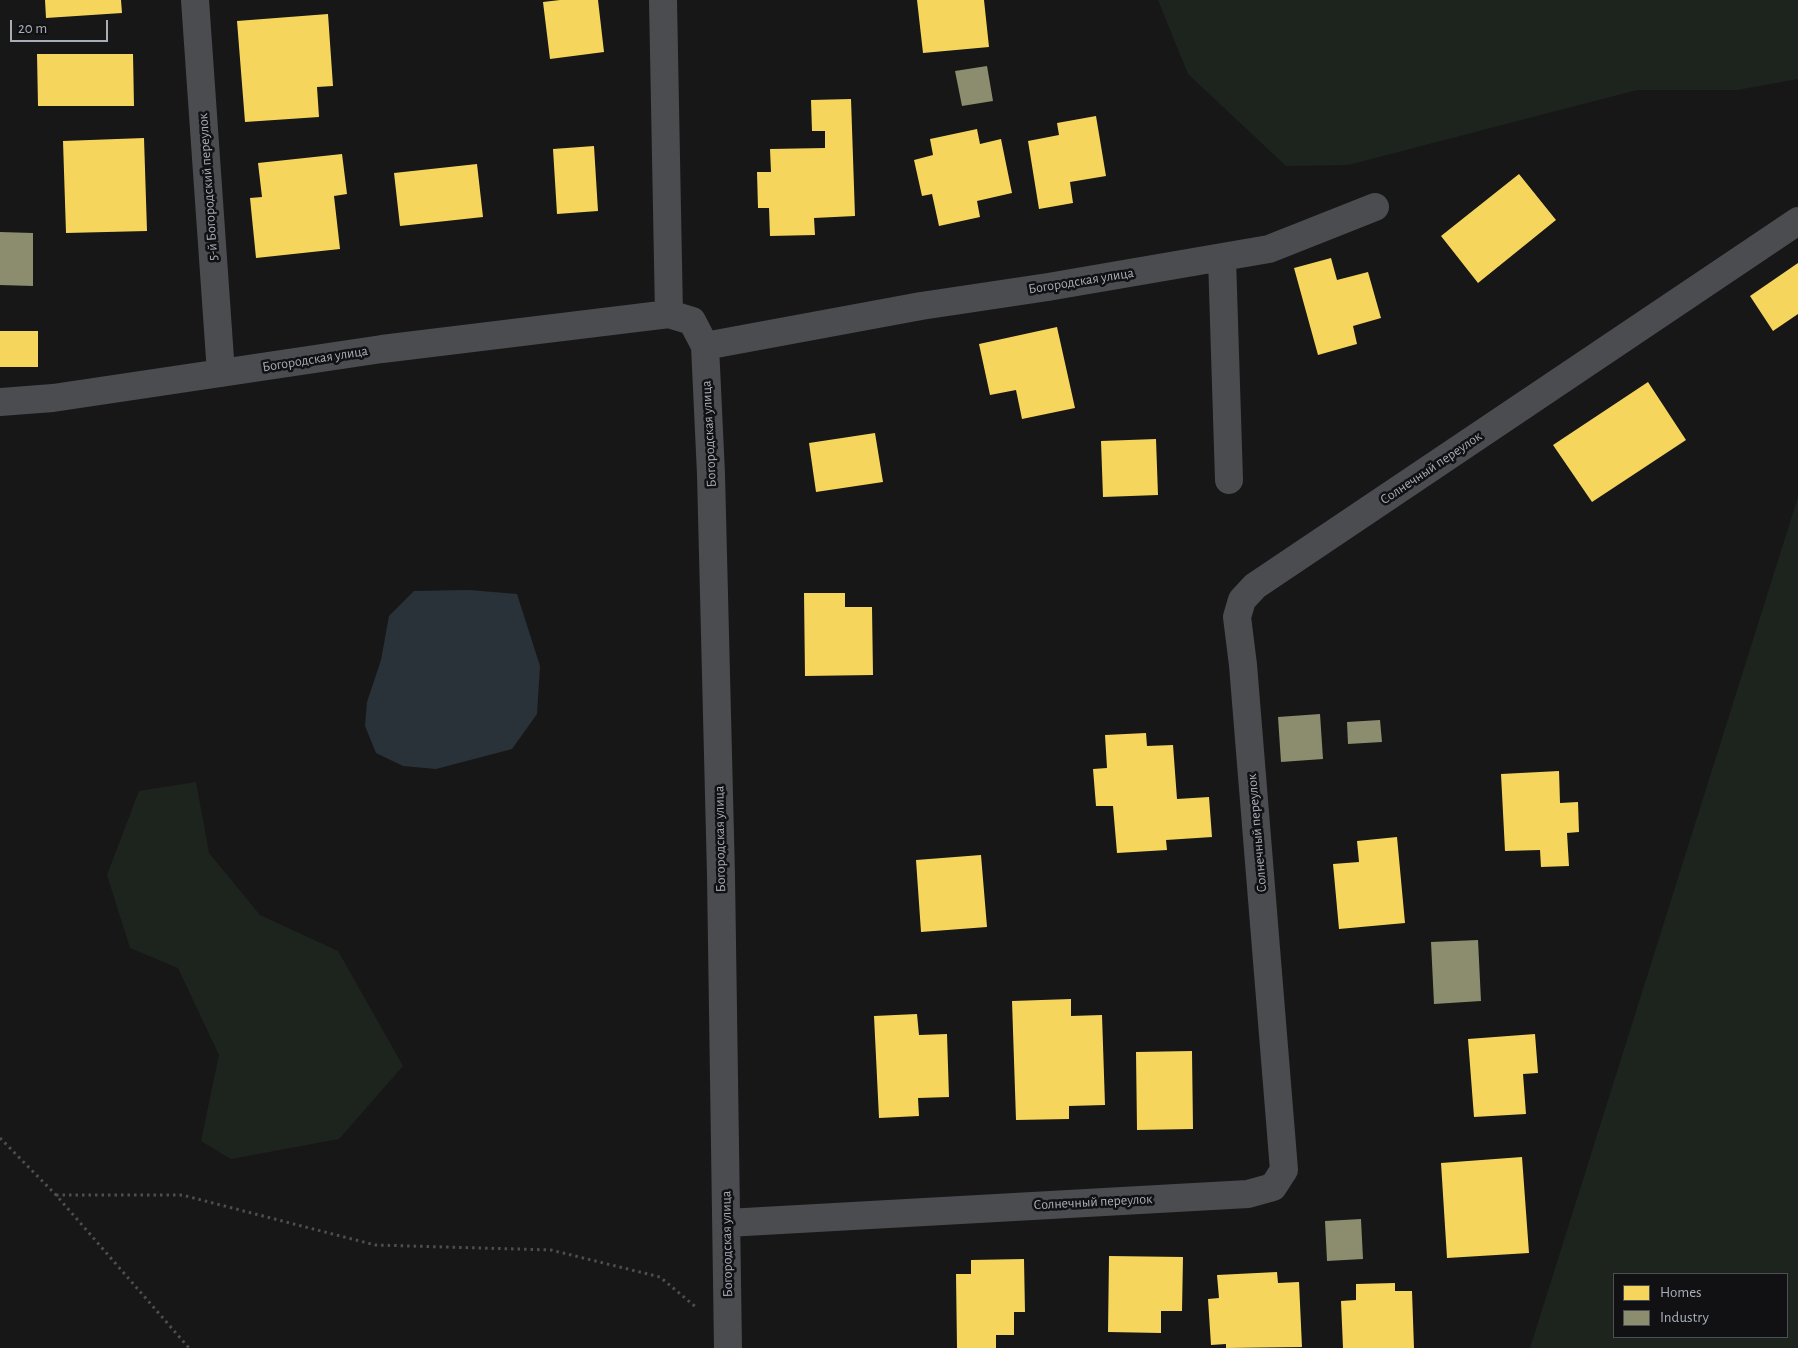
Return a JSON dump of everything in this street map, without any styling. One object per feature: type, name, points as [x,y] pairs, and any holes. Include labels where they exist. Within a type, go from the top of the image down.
[{"type":"street","name":"5-й Богородский переулок","points":[[195,0],[221,373]]},
{"type":"street","points":[[664,0],[669,314]]},
{"type":"street","name":"Богородская улица","points":[[705,346],[921,306],[1269,249],[1375,207]]},
{"type":"street","name":"Солнечный переулок","points":[[727,1223],[1248,1194],[1273,1188],[1284,1170],[1243,665],[1237,617],[1242,600],[1255,586],[1798,222]]},
{"type":"street","points":[[1222,258],[1229,480]]},
{"type":"street","name":"Богородская улица","points":[[0,402],[53,398],[382,349],[669,314],[692,321],[705,346],[711,474],[721,875],[728,1340]]},
{"type":"path","points":[[0,1138],[56,1195],[189,1348]]},
{"type":"path","points":[[56,1195],[182,1195],[375,1245],[551,1250],[660,1277],[728,1340]]},
{"type":"shaded area","points":[[1158,0],[1798,0],[1798,79],[1737,90],[1637,90],[1348,165],[1286,166],[1188,74]]},
{"type":"shaded area","points":[[1798,497],[1798,1348],[1530,1348]]},
{"type":"shaded area","points":[[469,590],[517,594],[540,666],[537,714],[512,749],[436,769],[403,766],[376,753],[365,726],[367,702],[381,660],[389,616],[414,591]]},
{"type":"shaded area","points":[[196,782],[209,853],[260,915],[338,951],[403,1066],[339,1139],[231,1159],[201,1141],[219,1055],[178,968],[130,948],[107,875],[139,791]]},
{"type":"building: Homes","points":[[45,0],[121,0],[122,13],[46,18]]},
{"type":"building: Homes","points":[[598,0],[604,52],[550,59],[543,2]]},
{"type":"building: Homes","points":[[917,0],[984,0],[989,47],[923,53]]},
{"type":"building: Homes","points":[[328,14],[333,86],[317,87],[319,117],[245,122],[237,21]]},
{"type":"building: Homes","points":[[37,54],[133,54],[134,106],[38,106]]},
{"type":"building: Homes","points":[[851,99],[855,216],[814,218],[815,235],[770,236],[769,208],[758,208],[757,172],[771,172],[770,149],[825,148],[825,131],[812,131],[811,100]]},
{"type":"building: Homes","points":[[1096,116],[1106,176],[1070,182],[1073,203],[1039,209],[1028,141],[1059,135],[1057,123]]},
{"type":"building: Homes","points":[[977,129],[980,144],[1001,139],[1012,193],[977,201],[980,217],[939,226],[932,194],[922,196],[914,160],[933,155],[930,139]]},
{"type":"building: Homes","points":[[144,138],[147,231],[66,233],[63,141]]},
{"type":"building: Homes","points":[[594,146],[598,211],[557,214],[553,149]]},
{"type":"building: Homes","points":[[342,154],[347,194],[334,196],[340,249],[256,258],[250,198],[262,197],[258,163]]},
{"type":"building: Homes","points":[[477,164],[483,217],[400,226],[394,173]]},
{"type":"building: Homes","points":[[1519,174],[1556,220],[1478,283],[1441,236]]},
{"type":"building: Homes","points":[[1331,258],[1337,280],[1368,272],[1381,318],[1353,326],[1357,344],[1318,355],[1294,268]]},
{"type":"building: Homes","points":[[1798,263],[1798,314],[1773,331],[1750,296]]},
{"type":"building: Homes","points":[[1057,327],[1075,408],[1022,419],[1016,390],[990,395],[979,344]]},
{"type":"building: Homes","points":[[0,331],[38,331],[38,367],[0,367]]},
{"type":"building: Homes","points":[[1648,382],[1686,440],[1592,502],[1553,445]]},
{"type":"building: Homes","points":[[875,433],[883,482],[816,492],[809,443]]},
{"type":"building: Homes","points":[[1156,439],[1158,495],[1103,497],[1101,441]]},
{"type":"building: Homes","points":[[804,593],[845,593],[845,607],[872,607],[873,675],[805,676]]},
{"type":"building: Homes","points":[[1146,733],[1147,746],[1173,745],[1177,799],[1209,797],[1212,837],[1166,840],[1167,850],[1117,853],[1113,806],[1096,806],[1093,769],[1107,768],[1105,735]]},
{"type":"building: Homes","points":[[1559,771],[1560,803],[1578,802],[1579,832],[1567,833],[1569,866],[1541,867],[1540,850],[1505,851],[1501,774]]},
{"type":"building: Homes","points":[[1397,837],[1405,923],[1339,929],[1333,864],[1359,862],[1357,841]]},
{"type":"building: Homes","points":[[981,855],[987,927],[921,932],[916,860]]},
{"type":"building: Homes","points":[[1071,999],[1071,1016],[1102,1015],[1105,1105],[1069,1106],[1069,1119],[1016,1120],[1012,1001]]},
{"type":"building: Homes","points":[[917,1014],[919,1035],[947,1034],[949,1097],[918,1098],[919,1116],[879,1118],[874,1016]]},
{"type":"building: Homes","points":[[1535,1034],[1538,1073],[1523,1074],[1526,1114],[1474,1117],[1468,1039]]},
{"type":"building: Homes","points":[[1192,1051],[1193,1129],[1137,1130],[1136,1052]]},
{"type":"building: Homes","points":[[1522,1157],[1529,1253],[1447,1258],[1441,1163]]},
{"type":"building: Homes","points":[[1109,1256],[1183,1257],[1182,1311],[1161,1311],[1161,1333],[1108,1332]]},
{"type":"building: Homes","points":[[1024,1259],[1025,1312],[1014,1312],[1014,1335],[996,1335],[996,1348],[957,1348],[956,1274],[971,1274],[971,1260]]},
{"type":"building: Homes","points":[[1277,1272],[1278,1283],[1299,1282],[1302,1347],[1226,1348],[1226,1344],[1211,1345],[1208,1299],[1219,1298],[1217,1275]]},
{"type":"building: Homes","points":[[1395,1283],[1395,1291],[1412,1291],[1414,1348],[1343,1348],[1341,1301],[1356,1300],[1356,1284]]},
{"type":"building: Industry","points":[[987,66],[993,101],[962,106],[955,71]]},
{"type":"building: Industry","points":[[0,232],[33,233],[33,286],[0,285]]},
{"type":"building: Industry","points":[[1320,714],[1323,759],[1281,762],[1278,717]]},
{"type":"building: Industry","points":[[1380,720],[1382,742],[1348,744],[1347,722]]},
{"type":"building: Industry","points":[[1478,940],[1481,1001],[1434,1004],[1431,942]]},
{"type":"building: Industry","points":[[1361,1219],[1363,1259],[1327,1261],[1325,1221]]}]
